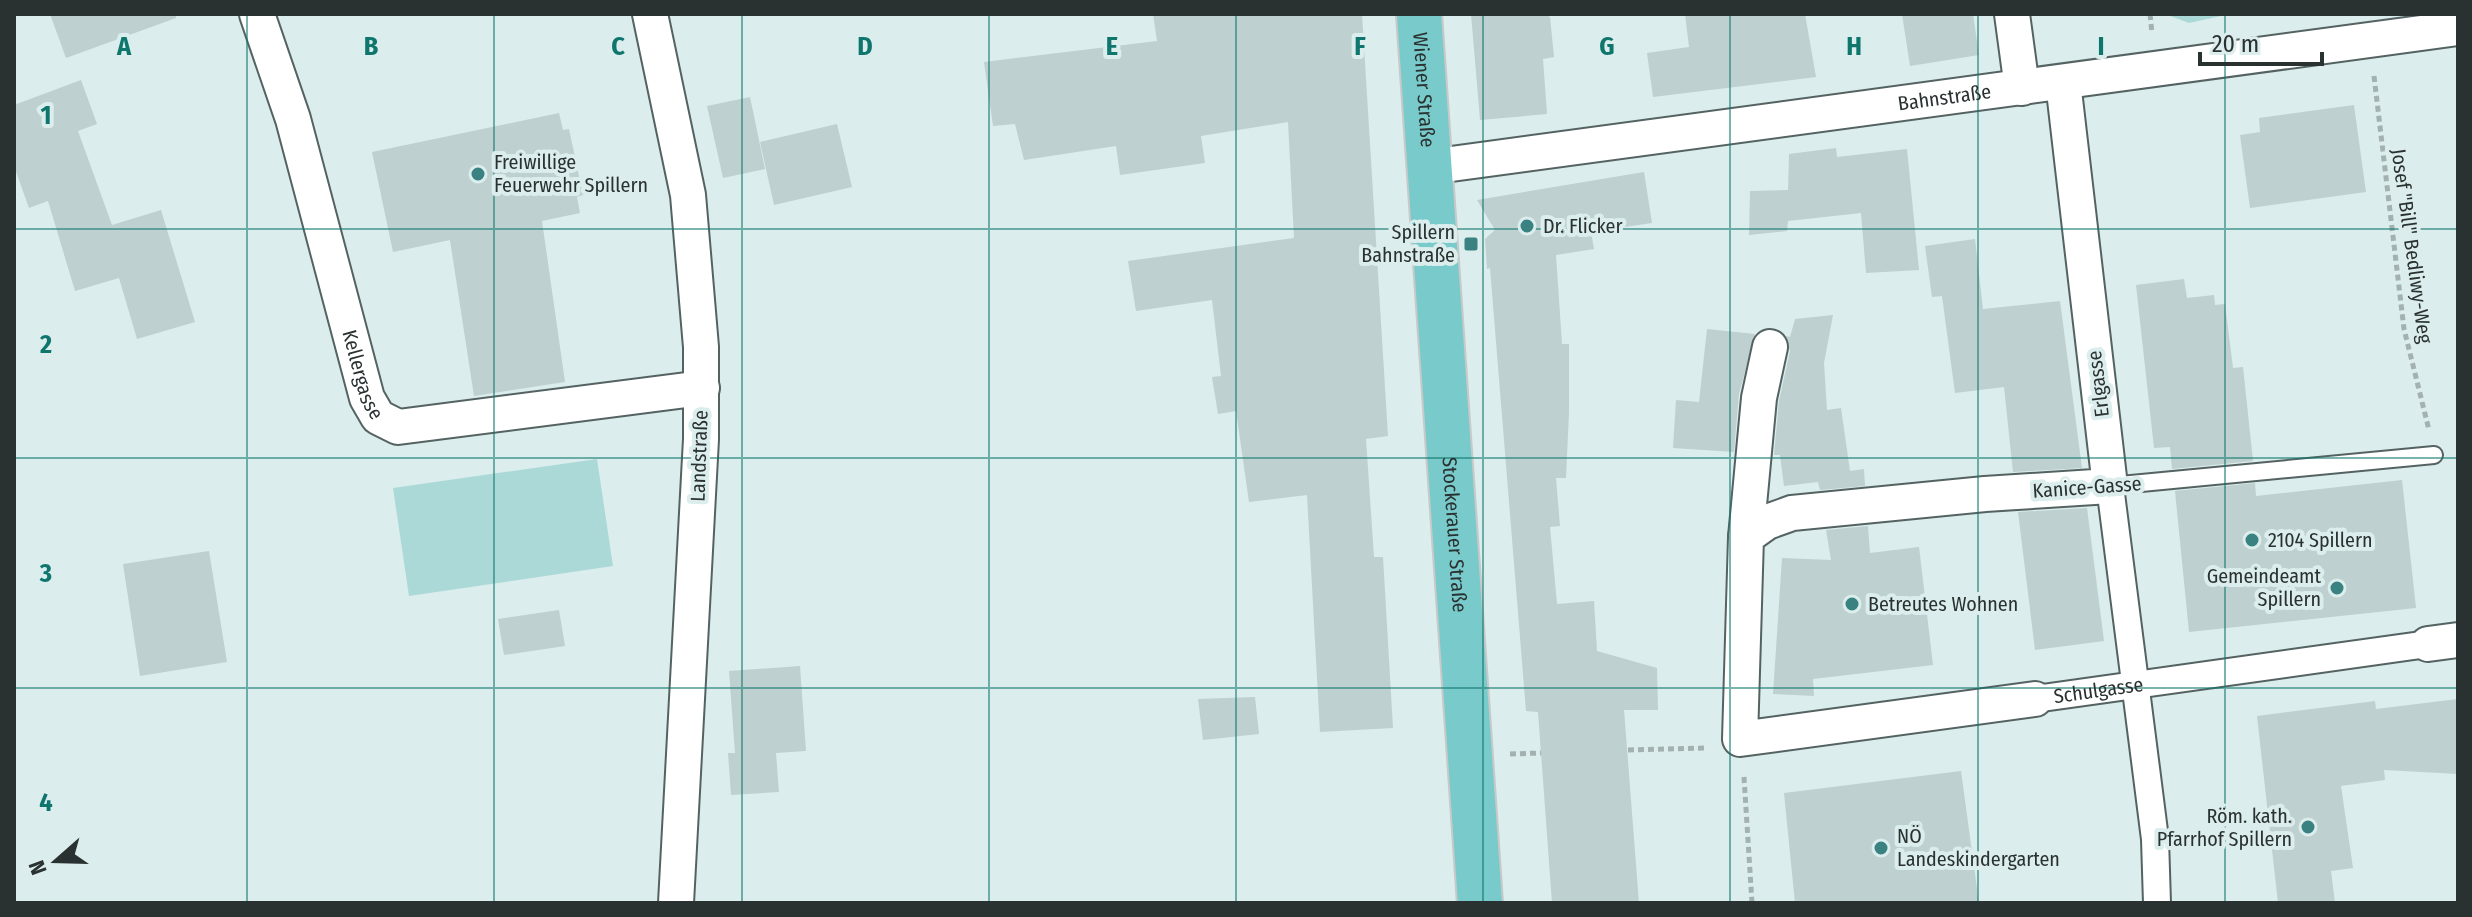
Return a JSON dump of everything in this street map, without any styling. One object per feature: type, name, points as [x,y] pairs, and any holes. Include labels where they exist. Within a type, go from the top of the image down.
[{"type":"main road","name":"Wiener Straße","points":[[1419,14],[1429,167]]},
{"type":"main road","name":"Stockerauer Straße","points":[[1429,167],[1480,903]]},
{"type":"street","name":"Kellergasse","points":[[257,14],[293,119],[367,398],[378,417],[398,427],[702,388]]},
{"type":"street","name":"Landstraße","points":[[650,14],[688,195],[698,287],[702,388],[676,903]]},
{"type":"street","points":[[2012,14],[2022,88]]},
{"type":"street","name":"Bahnstraße","points":[[1429,167],[2458,28]]},
{"type":"street","name":"Erlgasse","points":[[2063,82],[2155,839],[2157,903]]},
{"type":"street","points":[[1732,749],[1759,398],[1770,347]]},
{"type":"street","name":"Kanice-Gasse","points":[[1746,537],[1767,522],[1792,513],[1985,494],[2110,486]]},
{"type":"street","name":"Schulgasse","points":[[1732,749],[2035,699],[2443,642]]},
{"type":"lane","name":"Kanice-Gasse","points":[[2110,486],[2434,455]]},
{"type":"path","name":"Josef \"Bill\" Bedliwy-Weg","points":[[2370,40],[2404,329],[2434,455]]},
{"type":"path","points":[[1628,750],[1732,749],[1752,903]]},
{"type":"shaded area","points":[[2165,14],[2230,14],[2189,23]]},
{"type":"shaded area","points":[[597,459],[613,566],[409,596],[393,488]]},
{"type":"building","points":[[50,14],[176,14],[176,18],[66,58]]},
{"type":"building","points":[[1153,14],[1362,14],[1388,436],[1366,439],[1374,557],[1383,557],[1393,728],[1320,732],[1307,495],[1249,502],[1236,411],[1218,414],[1212,377],[1221,376],[1212,300],[1136,311],[1128,261],[1294,238],[1288,122],[1201,136],[1205,163],[1120,175],[1116,146],[1024,160],[1015,124],[993,126],[984,62],[1157,41]]},
{"type":"building","points":[[1471,14],[1545,14],[1550,17],[1554,57],[1543,59],[1547,114],[1480,120]]},
{"type":"building","points":[[1685,14],[1805,14],[1816,77],[1653,97],[1647,53],[1689,47]]},
{"type":"building","points":[[1902,14],[1973,14],[1979,55],[1910,66]]},
{"type":"building","points":[[81,80],[97,124],[78,131],[112,225],[161,210],[195,322],[137,339],[119,278],[75,291],[48,201],[29,208],[14,166],[14,105]]},
{"type":"building","points":[[750,97],[765,169],[723,178],[707,106]]},
{"type":"building","points":[[2354,105],[2366,192],[2250,208],[2240,135],[2260,132],[2259,118]]},
{"type":"building","points":[[559,113],[563,130],[569,129],[583,195],[577,197],[580,213],[542,221],[565,382],[474,396],[450,240],[393,252],[372,152]]},
{"type":"building","points":[[837,124],[852,187],[774,205],[760,142]]},
{"type":"building","points":[[1836,148],[1837,157],[1907,149],[1919,270],[1866,273],[1861,213],[1788,221],[1787,231],[1749,235],[1750,191],[1788,190],[1789,154]]},
{"type":"building","points":[[1644,172],[1652,223],[1591,232],[1594,249],[1556,255],[1562,344],[1569,344],[1569,412],[1566,478],[1556,478],[1560,526],[1550,527],[1557,604],[1594,601],[1597,651],[1657,668],[1658,710],[1624,710],[1639,903],[1552,903],[1538,712],[1526,711],[1490,268],[1487,269],[1485,239],[1495,230],[1477,200]]},
{"type":"building","points":[[1975,239],[1983,309],[2060,301],[2082,468],[2013,472],[2004,387],[1955,393],[1942,296],[1932,297],[1925,246]]},
{"type":"building","points":[[2184,279],[2187,298],[2214,295],[2215,305],[2225,304],[2233,368],[2243,367],[2253,461],[2172,469],[2170,447],[2154,448],[2136,285]]},
{"type":"building","points":[[1833,315],[1824,363],[1827,410],[1841,408],[1850,471],[1864,469],[1865,486],[1820,490],[1818,482],[1784,486],[1780,455],[1774,455],[1779,401],[1790,351],[1786,336],[1790,337],[1795,319]]},
{"type":"building","points":[[1707,329],[1755,334],[1739,394],[1734,452],[1673,448],[1676,400],[1699,402]]},
{"type":"building","points":[[2402,480],[2416,608],[2189,632],[2175,491],[2255,483],[2256,496]]},
{"type":"building","points":[[2087,508],[2104,641],[2035,650],[2018,512]]},
{"type":"building","name":"Betreutes Wohnen","points":[[1868,526],[1870,553],[1919,547],[1933,665],[1813,679],[1814,696],[1773,694],[1782,558],[1831,560],[1826,530]]},
{"type":"building","points":[[209,551],[227,662],[140,676],[123,564]]},
{"type":"building","points":[[559,610],[565,646],[504,655],[498,619]]},
{"type":"building","points":[[800,666],[806,751],[776,753],[779,792],[731,795],[728,753],[735,753],[729,671]]},
{"type":"building","points":[[1255,697],[1259,734],[1203,740],[1198,699]]},
{"type":"building","name":"Röm. kath. Pfarrhof Spillern","points":[[2458,699],[2458,774],[2384,770],[2385,780],[2341,786],[2353,868],[2331,871],[2335,903],[2278,903],[2257,716],[2375,701],[2376,709]]},
{"type":"building","name":"NÖ Landeskindergarten","points":[[1961,771],[1979,903],[1795,903],[1784,793]]},
{"type":"place","name":"Freiwillige Feuerwehr Spillern","points":[[478,174]]},
{"type":"place","name":"Dr. Flicker","points":[[1527,226]]},
{"type":"place","name":"Spillern Bahnstraße","points":[[1471,244]]},
{"type":"place","name":"2104 Spillern","points":[[2252,540]]},
{"type":"place","name":"Gemeindeamt Spillern","points":[[2337,588]]},
{"type":"place","name":"Betreutes Wohnen","points":[[1852,604]]},
{"type":"place","name":"Röm. kath. Pfarrhof Spillern","points":[[2308,827]]},
{"type":"place","name":"NÖ Landeskindergarten","points":[[1881,848]]}]
